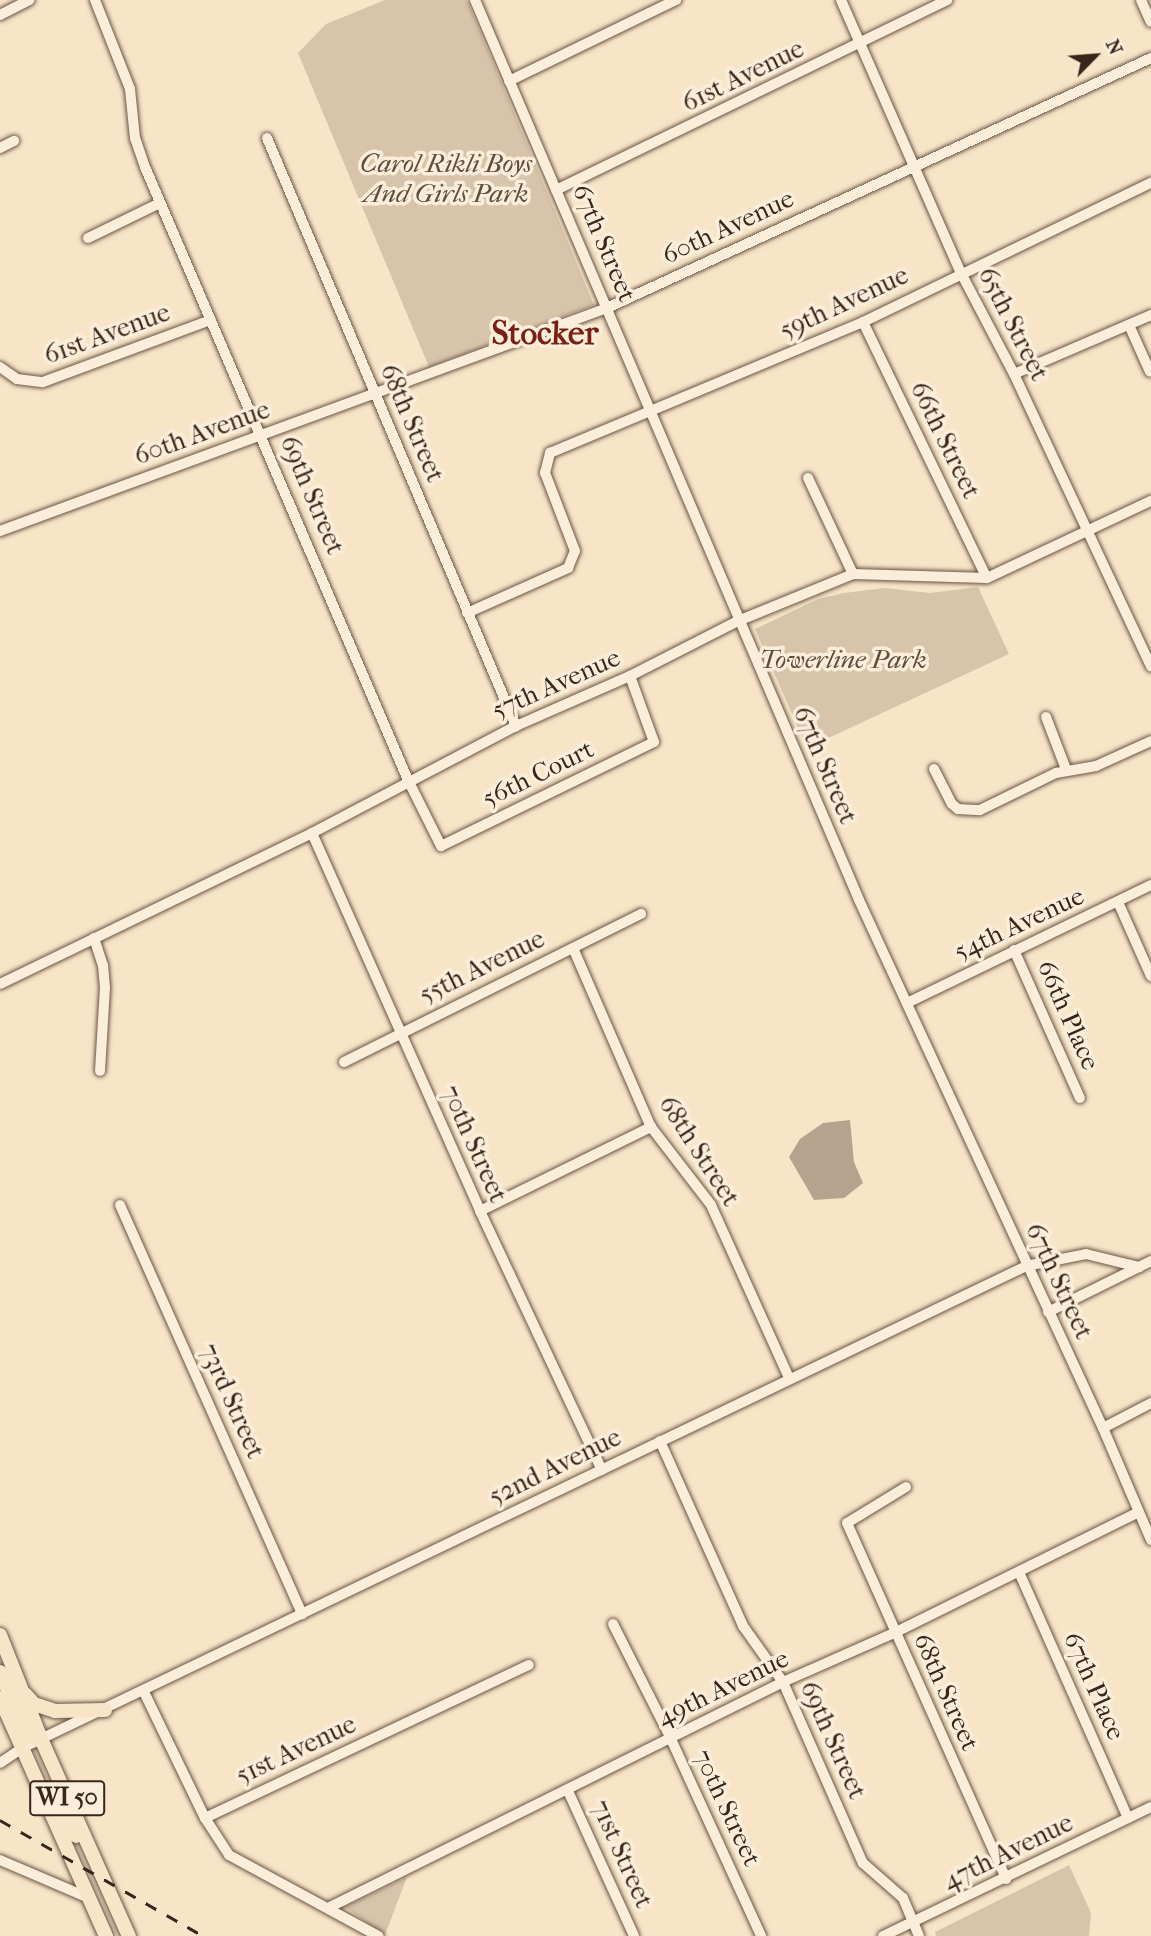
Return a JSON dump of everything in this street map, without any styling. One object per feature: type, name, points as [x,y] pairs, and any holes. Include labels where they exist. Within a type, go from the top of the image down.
[{"type":"main road","name":"WI 50","points":[[0,1635],[42,1741],[129,1936]]},
{"type":"main road","points":[[0,1672],[28,1736],[42,1741]]},
{"type":"main road","points":[[23,1692],[34,1704],[55,1711],[106,1710]]},
{"type":"main road","name":"WI 50","points":[[0,1698],[106,1936]]},
{"type":"main road","points":[[22,1748],[37,1759],[69,1825],[92,1856]]},
{"type":"street","points":[[0,15],[29,0]]},
{"type":"street","name":"69th Street","points":[[95,0],[130,89],[135,138],[160,203],[408,780],[441,846]]},
{"type":"street","name":"67th Street","points":[[475,0],[738,621],[907,1003],[1151,1541]]},
{"type":"street","points":[[509,81],[676,0]]},
{"type":"street","name":"65th Street","points":[[841,0],[961,273],[1014,374],[1151,667]]},
{"type":"street","name":"61st Avenue","points":[[556,190],[947,0]]},
{"type":"street","points":[[1141,0],[1151,22]]},
{"type":"street","name":"60th Avenue","points":[[0,531],[607,308],[1151,58]]},
{"type":"street","name":"68th Street","points":[[267,138],[516,726]]},
{"type":"street","points":[[0,148],[14,141]]},
{"type":"street","name":"59th Avenue","points":[[467,614],[568,568],[575,551],[545,473],[550,453],[863,321],[1151,183]]},
{"type":"street","points":[[88,237],[160,203]]},
{"type":"street","points":[[1014,374],[1151,315]]},
{"type":"street","name":"61st Avenue","points":[[0,367],[17,379],[43,382],[211,320]]},
{"type":"street","name":"66th Street","points":[[863,321],[987,579]]},
{"type":"street","points":[[1129,325],[1150,372]]},
{"type":"street","points":[[808,478],[853,574]]},
{"type":"street","name":"57th Avenue","points":[[0,984],[312,833],[408,780],[516,726],[630,676],[738,621],[853,574],[987,579],[1151,501]]},
{"type":"street","name":"56th Court","points":[[441,846],[654,742],[630,676]]},
{"type":"street","points":[[1046,717],[1066,769]]},
{"type":"street","points":[[934,769],[952,804],[966,811],[989,807],[1066,769],[1096,766],[1151,741]]},
{"type":"street","name":"70th Street","points":[[312,833],[480,1211],[602,1470]]},
{"type":"street","name":"54th Avenue","points":[[907,1003],[1151,885]]},
{"type":"street","points":[[1118,902],[1151,976]]},
{"type":"street","name":"55th Avenue","points":[[344,1062],[641,914]]},
{"type":"street","points":[[94,938],[103,965],[105,982],[100,1071]]},
{"type":"street","name":"68th Street","points":[[573,948],[651,1127],[711,1205],[789,1378]]},
{"type":"street","name":"66th Place","points":[[1014,950],[1080,1098]]},
{"type":"street","points":[[480,1211],[651,1127]]},
{"type":"street","name":"73rd Street","points":[[120,1205],[302,1614]]},
{"type":"street","name":"52nd Avenue","points":[[0,1763],[22,1748],[42,1741],[789,1378],[1026,1266],[1086,1254],[1139,1266]]},
{"type":"street","points":[[1048,1312],[1151,1261]]},
{"type":"street","points":[[1102,1428],[1151,1403]]},
{"type":"street","name":"69th Street","points":[[660,1441],[743,1626],[783,1682],[863,1863],[903,1898],[919,1936]]},
{"type":"street","name":"68th Street","points":[[906,1487],[847,1523],[1006,1879]]},
{"type":"street","name":"49th Avenue","points":[[330,1907],[783,1682],[894,1633],[1137,1513]]},
{"type":"street","name":"67th Place","points":[[1019,1572],[1128,1818]]},
{"type":"street","name":"70th Street","points":[[613,1624],[671,1739],[761,1936]]},
{"type":"street","name":"51st Avenue","points":[[205,1818],[529,1665]]},
{"type":"street","points":[[144,1692],[205,1818],[229,1855],[330,1907],[378,1936]]},
{"type":"street","name":"71st Street","points":[[568,1791],[634,1936]]},
{"type":"street","name":"47th Avenue","points":[[883,1936],[1151,1807]]},
{"type":"street","points":[[0,1860],[89,1898]]},
{"type":"green space","name":"Carol Rikli Boys And Girls Park","points":[[385,0],[467,0],[594,305],[429,367],[298,53],[326,24]]},
{"type":"green space","name":"Towerline Park","points":[[978,587],[1009,654],[807,748],[755,629],[818,599],[844,593],[885,588],[930,593]]},
{"type":"green space","points":[[1069,1865],[1091,1913],[1089,1936],[936,1936],[935,1932]]},
{"type":"green space","points":[[407,1877],[385,1935],[345,1907]]},
{"type":"shaded area","points":[[850,1120],[854,1162],[863,1183],[844,1198],[814,1200],[789,1157],[800,1139],[823,1123]]},
{"type":"railway","points":[[0,1820],[203,1936]]},
{"type":"district","name":"Stocker","points":[[545,334]]}]
